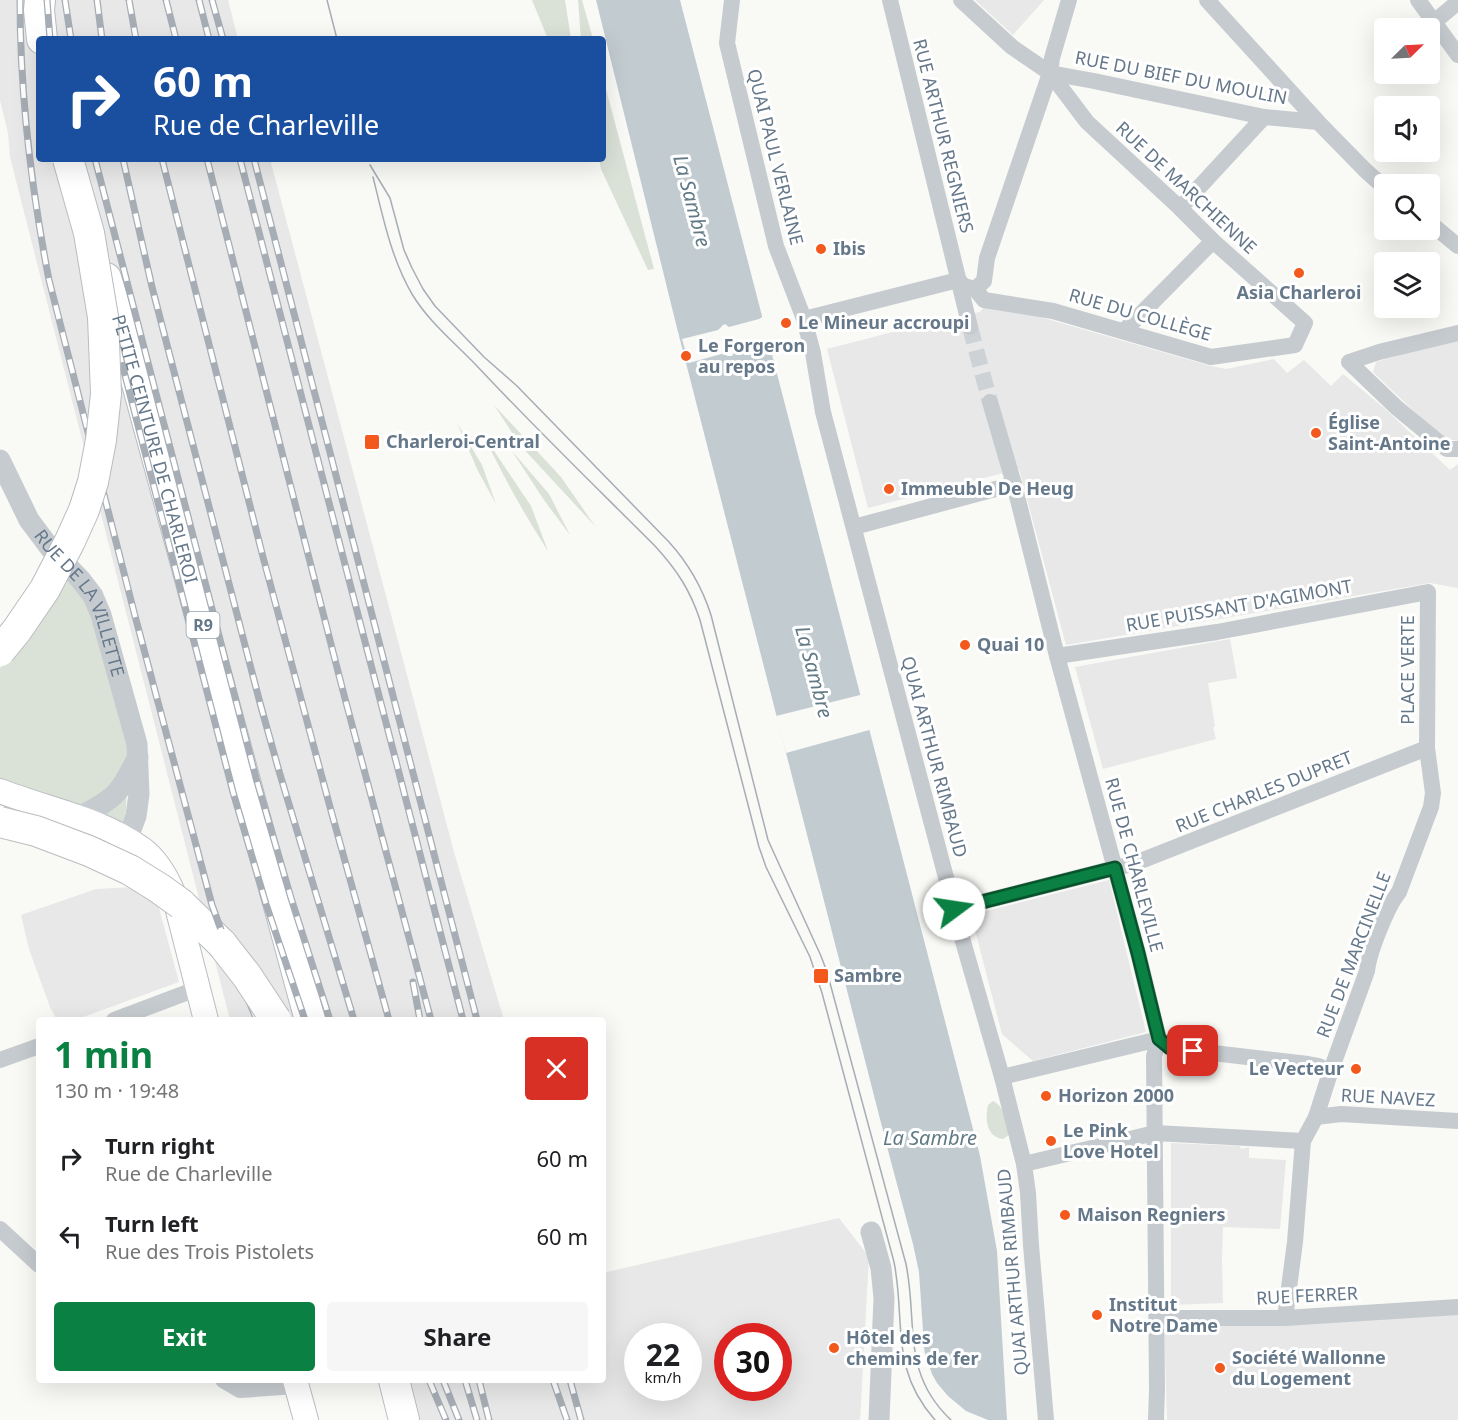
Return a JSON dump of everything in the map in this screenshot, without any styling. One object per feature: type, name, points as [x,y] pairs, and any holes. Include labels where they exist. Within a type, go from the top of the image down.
[{"type":"highway","points":[[40,0],[42,36]]},
{"type":"highway","name":"PETITE CEINTURE DE CHARLEROI","points":[[69,162],[89,233],[108,282],[123,333],[309,1017]]},
{"type":"highway","points":[[0,651],[17,630],[58,567],[84,510],[93,482],[101,440],[106,393],[104,317],[89,233]]},
{"type":"highway","points":[[0,822],[36,831],[89,851],[130,870],[174,898],[222,944],[247,975],[274,1017]]},
{"type":"highway","points":[[395,1383],[404,1420]]},
{"type":"main road","points":[[1,792],[79,817],[127,840],[143,850],[154,862],[168,880],[174,895],[205,1017]]},
{"type":"main road","points":[[296,1383],[306,1420]]},
{"type":"street","name":"QUAI PAUL VERLAINE","points":[[732,0],[727,43],[776,246],[804,320]]},
{"type":"street","name":"RUE ARTHUR REGNIERS","points":[[890,0],[958,280]]},
{"type":"street","points":[[961,0],[1012,47],[1050,73]]},
{"type":"street","points":[[975,289],[984,281],[987,258],[1050,73],[1052,58],[1069,0]]},
{"type":"street","points":[[1207,0],[1318,122],[1374,179]]},
{"type":"street","points":[[1418,0],[1431,18]]},
{"type":"street","points":[[1439,18],[1458,2]]},
{"type":"street","points":[[1440,30],[1458,55]]},
{"type":"street","name":"RUE DU BIEF DU MOULIN","points":[[1050,73],[1264,117],[1318,122]]},
{"type":"street","name":"RUE DE MARCHIENNE","points":[[1050,73],[1088,122],[1213,241],[1305,323]]},
{"type":"street","points":[[1180,208],[1264,117]]},
{"type":"street","points":[[1440,231],[1458,246]]},
{"type":"street","points":[[1124,331],[1213,241]]},
{"type":"street","points":[[804,320],[958,280],[970,327]]},
{"type":"street","name":"RUE DU COLLÈGE","points":[[958,280],[964,286],[975,289],[984,300],[1053,310],[1211,357],[1295,345],[1305,323]]},
{"type":"street","name":"QUAI ARTHUR RIMBAUD","points":[[804,320],[813,353],[823,412],[892,677],[1024,1164],[1046,1420]]},
{"type":"street","points":[[1453,449],[1398,408],[1349,362],[1379,352],[1458,333]]},
{"type":"street","name":"RUE DE CHARLEVILLE","points":[[990,402],[1014,484],[1057,656],[1138,953],[1159,1039],[1154,1056],[1157,1318],[1155,1420]]},
{"type":"street","name":"RUE DE LA VILLETTE","points":[[0,460],[29,520],[50,548],[93,596],[101,615],[137,744],[139,794],[136,816],[127,840]]},
{"type":"street","points":[[854,527],[1014,484]]},
{"type":"street","name":"RUE PUISSANT D'AGIMONT","points":[[1057,656],[1217,632],[1428,592]]},
{"type":"street","name":"PLACE VERTE","points":[[1427,748],[1428,592]]},
{"type":"street","name":"RUE CHARLES DUPRET","points":[[954,909],[1133,864],[1427,748]]},
{"type":"street","name":"RUE DE MARCINELLE","points":[[1285,1318],[1295,1242],[1304,1141],[1316,1117],[1369,960],[1392,901],[1399,892],[1431,807],[1433,793],[1427,748]]},
{"type":"street","points":[[79,817],[116,793],[138,757]]},
{"type":"street","points":[[122,1017],[199,988]]},
{"type":"street","points":[[1002,1077],[1159,1039],[1170,1048],[1308,1064],[1319,1066],[1330,1073]]},
{"type":"street","points":[[0,1060],[36,1047]]},
{"type":"street","name":"RUE NAVEZ","points":[[1316,1117],[1341,1114],[1458,1121]]},
{"type":"street","points":[[1024,1164],[1155,1132],[1304,1141]]},
{"type":"street","points":[[0,1229],[36,1262]]},
{"type":"street","points":[[871,1232],[881,1268],[884,1298],[879,1419]]},
{"type":"street","name":"RUE FERRER","points":[[1157,1318],[1285,1318],[1458,1307]]},
{"type":"street","points":[[228,1383],[240,1390],[296,1383]]},
{"type":"shaded area","points":[[0,0],[228,0],[237,36],[36,36],[36,162],[271,162],[454,852],[503,1017],[229,1017],[10,157],[8,133],[0,100]]},
{"type":"shaded area","points":[[532,0],[565,0],[571,36],[547,36]]},
{"type":"shaded area","points":[[578,0],[582,0],[592,36],[581,36]]},
{"type":"shaded area","points":[[975,0],[1044,0],[1013,35]]},
{"type":"shaded area","points":[[606,89],[654,269],[648,270],[600,162],[606,162]]},
{"type":"shaded area","points":[[988,302],[1226,369],[1274,359],[1287,373],[1304,360],[1331,386],[1343,374],[1384,408],[1450,470],[1458,464],[1458,588],[1430,583],[1066,645],[1019,469],[868,508],[827,349],[943,319],[980,312]]},
{"type":"shaded area","points":[[1458,338],[1458,441],[1442,438],[1373,372],[1376,362]]},
{"type":"shaded area","points":[[494,405],[561,477],[595,526],[520,445]]},
{"type":"shaded area","points":[[457,423],[482,465],[496,504],[478,471]]},
{"type":"shaded area","points":[[484,436],[531,506],[548,551],[514,495]]},
{"type":"shaded area","points":[[512,451],[549,494],[570,535],[544,500]]},
{"type":"shaded area","points":[[68,580],[94,615],[128,747],[126,811],[121,828],[18,784],[0,779],[0,668],[51,608]]},
{"type":"shaded area","points":[[1230,639],[1237,678],[1208,683],[1216,739],[1103,769],[1075,667]]},
{"type":"shaded area","points":[[1109,880],[1146,1032],[1033,1061],[1002,1034],[971,915]]},
{"type":"shaded area","points":[[153,886],[179,982],[83,1017],[55,1017],[29,949],[21,915],[96,889]]},
{"type":"shaded area","points":[[993,1101],[1003,1111],[1007,1121],[1009,1135],[1003,1139],[993,1135],[988,1127],[988,1105]]},
{"type":"shaded area","name":"Institut Notre Dame","points":[[1171,1143],[1240,1146],[1241,1149],[1249,1147],[1249,1158],[1286,1160],[1280,1229],[1223,1227],[1223,1303],[1171,1305]]},
{"type":"shaded area","points":[[839,1218],[869,1257],[860,1420],[409,1420],[398,1383],[606,1383],[606,1272]]},
{"type":"shaded area","points":[[1458,1312],[1458,1420],[1167,1420],[1164,1320]]},
{"type":"water","name":"La Sambre","points":[[596,0],[680,0],[980,1156],[997,1251],[1007,1420],[920,1420],[924,1345],[919,1272],[913,1244],[677,328]]},
{"type":"pier","points":[[765,315],[773,346],[765,343],[735,351],[732,356],[727,356],[725,353],[689,363],[682,339],[718,330],[725,324],[729,327],[759,319]]},
{"type":"pier","points":[[864,694],[873,729],[786,753],[776,716]]},
{"type":"pier","points":[[921,1340],[923,1340],[925,1354],[937,1383],[966,1411],[988,1420],[917,1420]]},
{"type":"tunnel","points":[[970,327],[990,402]]},
{"type":"tram line","points":[[327,0],[336,36]]},
{"type":"tram line","points":[[370,165],[390,198],[404,250],[412,268],[435,306],[484,357],[517,386],[669,542],[689,567],[703,595],[711,615],[768,840],[827,972],[906,1264],[918,1366],[935,1402],[951,1420]]},
{"type":"tram line","points":[[373,177],[393,252],[418,304],[542,434],[655,546],[670,563],[692,599],[700,620],[759,847],[766,867],[810,957],[822,993],[894,1262],[905,1363],[911,1382],[935,1420]]},
{"type":"railway","points":[[20,0],[22,71],[28,141],[49,280],[212,905],[256,1017]]},
{"type":"railway","points":[[47,0],[50,36]]},
{"type":"railway","points":[[65,0],[71,36]]},
{"type":"railway","points":[[97,0],[102,36]]},
{"type":"railway","points":[[129,0],[135,36]]},
{"type":"railway","points":[[166,0],[175,36]]},
{"type":"railway","points":[[199,0],[208,36]]},
{"type":"railway","points":[[212,0],[222,36]]},
{"type":"railway","points":[[70,162],[233,792],[266,904],[304,1017]]},
{"type":"railway","points":[[96,162],[256,778],[329,1017]]},
{"type":"railway","points":[[124,162],[152,287],[260,703],[353,1017]]},
{"type":"railway","points":[[163,162],[263,557],[388,1017]]},
{"type":"railway","points":[[208,162],[343,691],[430,1017]]},
{"type":"railway","points":[[241,162],[462,1017]]},
{"type":"railway","points":[[255,162],[476,1017]]},
{"type":"railway","points":[[413,982],[419,1017]]},
{"type":"railway","points":[[430,1383],[446,1420]]},
{"type":"railway","points":[[444,1383],[459,1420]]},
{"type":"railway","points":[[466,1383],[477,1420]]},
{"type":"railway","points":[[480,1383],[489,1420]]},
{"type":"railway","points":[[554,1383],[567,1420]]},
{"type":"railway","points":[[571,1383],[581,1420]]},
{"type":"place","name":"Ibis","points":[[821,249]]},
{"type":"place","name":"Asia Charleroi","points":[[1299,273]]},
{"type":"place","name":"Le Mineur accroupi","points":[[786,323]]},
{"type":"place","name":"Le Forgeron au repos","points":[[686,356]]},
{"type":"place","name":"Église Saint-Antoine","points":[[1316,433]]},
{"type":"place","name":"Charleroi-Central","points":[[372,442]]},
{"type":"place","name":"Immeuble De Heug","points":[[889,489]]},
{"type":"place","name":"Quai 10","points":[[965,645]]},
{"type":"place","name":"Sambre","points":[[821,976]]},
{"type":"place","name":"Le Vecteur","points":[[1356,1069]]},
{"type":"place","name":"Horizon 2000","points":[[1046,1096]]},
{"type":"place","name":"Le Pink Love Hotel","points":[[1051,1141]]},
{"type":"place","name":"Maison Regniers","points":[[1065,1215]]},
{"type":"place","name":"Institut Notre Dame","points":[[1097,1315]]},
{"type":"place","name":"Hôtel des chemins de fer","points":[[834,1348]]},
{"type":"place","name":"Société Wallonne du Logement","points":[[1220,1368]]},
{"type":"route","points":[[954,909],[1115,868],[1159,1039],[1170,1048],[1193,1051]]}]
